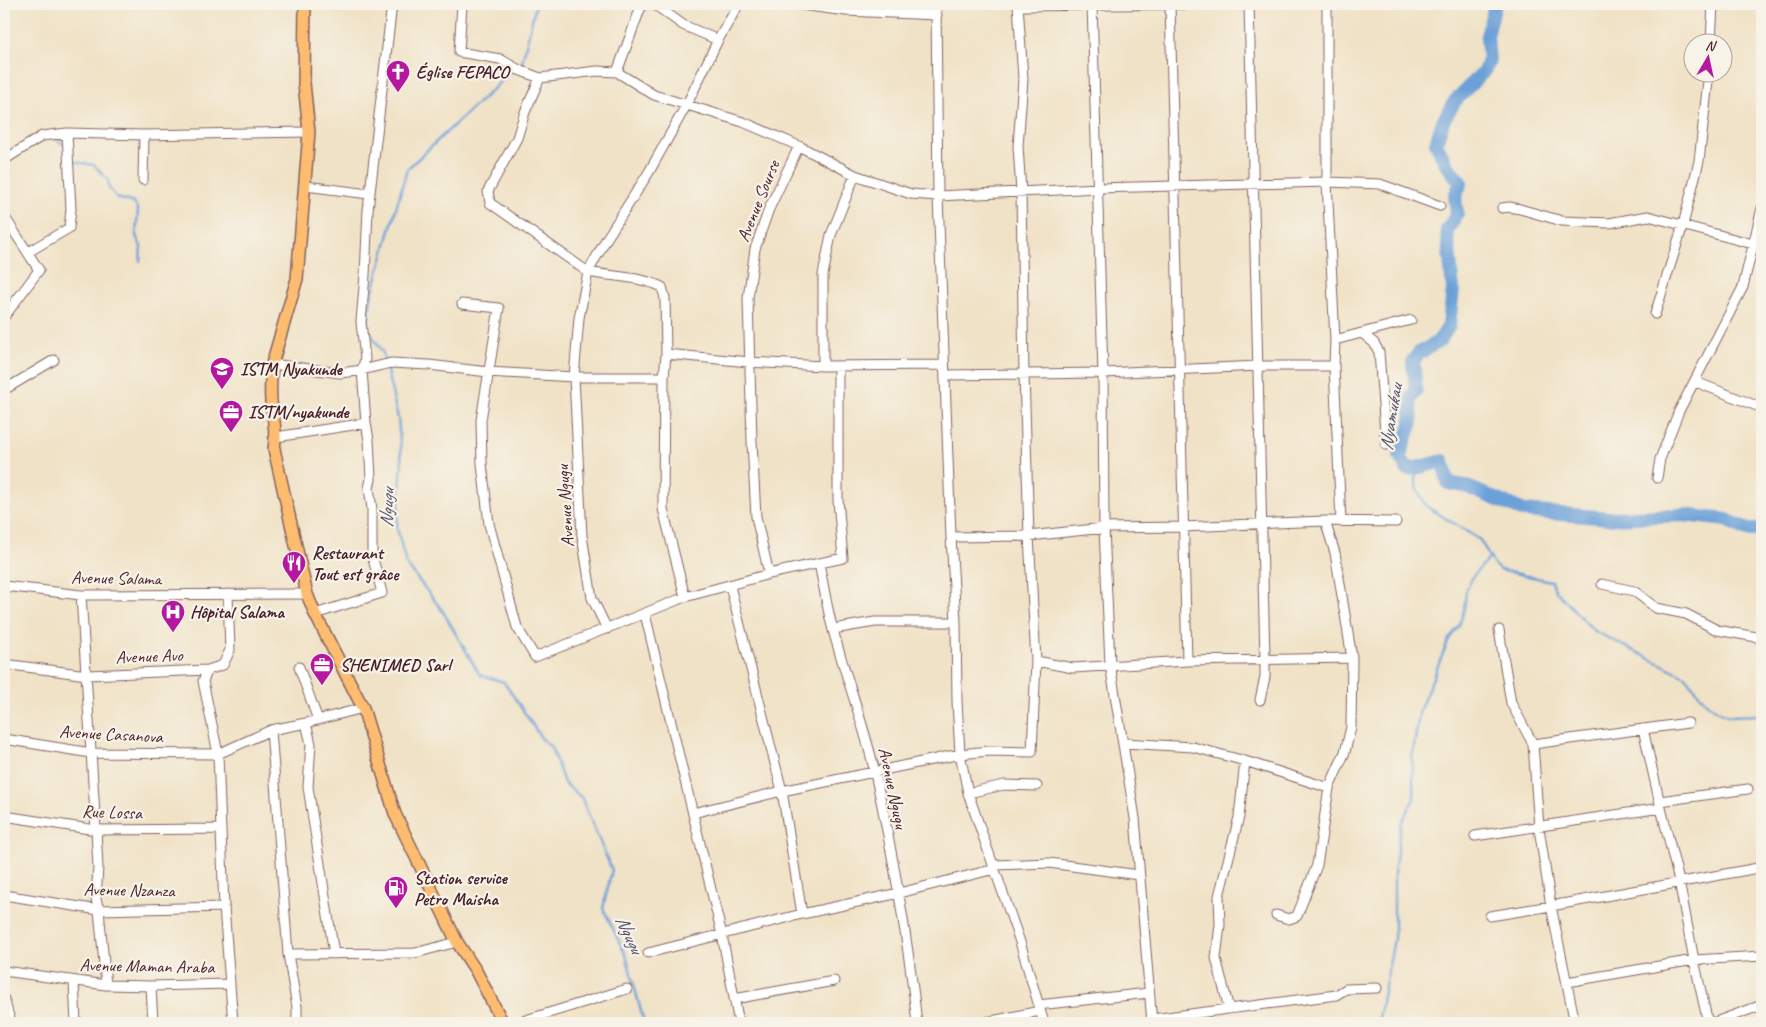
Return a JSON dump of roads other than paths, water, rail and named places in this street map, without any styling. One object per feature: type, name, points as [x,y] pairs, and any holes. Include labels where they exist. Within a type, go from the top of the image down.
[{"type":"main road","points":[[305,4],[304,82],[309,132],[306,186],[297,279],[272,364],[270,378],[276,437],[274,449],[307,594],[314,614],[363,708],[395,814],[456,942],[476,971],[503,1023]]},
{"type":"street","points":[[314,614],[382,593],[372,555],[372,509],[369,488],[371,479],[362,370],[365,359],[361,322],[369,194],[392,4]]},
{"type":"street","points":[[462,4],[459,52],[500,58],[515,68],[540,78],[597,71],[617,72],[654,95],[743,122],[798,146],[856,175],[911,194],[938,196],[1098,188],[1327,182],[1380,184],[1440,206]]},
{"type":"street","points":[[617,72],[642,4]]},
{"type":"street","points":[[654,4],[683,25],[718,40]]},
{"type":"street","points":[[574,377],[579,318],[588,272],[649,172],[718,40],[739,4]]},
{"type":"street","points":[[794,4],[846,11],[937,15]]},
{"type":"street","points":[[936,4],[938,196],[960,754],[968,793],[1020,942],[1044,1023]]},
{"type":"street","points":[[1170,4],[1187,661]]},
{"type":"street","points":[[692,813],[782,791],[960,754],[989,751],[1032,752],[1036,662],[1029,536],[1024,374],[1022,192],[1018,146],[1023,79],[1018,5],[1203,4]]},
{"type":"street","points":[[1249,4],[1265,659],[1265,677],[1260,700]]},
{"type":"street","points":[[1327,4],[1327,182],[1341,522]]},
{"type":"street","points":[[1711,32],[1713,4]]},
{"type":"street","points":[[1092,5],[1103,373],[1104,528],[1110,664],[1135,818],[1152,1021],[1336,995],[1346,988],[1377,988]]},
{"type":"street","points":[[540,78],[524,112],[517,138],[488,191],[490,202],[588,272],[604,276],[649,281],[662,287],[665,298],[666,354],[664,377],[663,509],[685,597]]},
{"type":"street","points":[[1655,314],[1683,225],[1699,161],[1708,82]]},
{"type":"street","points":[[4,160],[42,136],[67,134],[144,135],[309,132]]},
{"type":"street","points":[[28,252],[69,228],[71,209],[67,134]]},
{"type":"street","points":[[144,135],[144,180]]},
{"type":"street","name":"Avenue Sourse","points":[[769,574],[756,517],[748,298],[755,248],[798,146]]},
{"type":"street","points":[[822,366],[823,276],[831,235],[856,175]]},
{"type":"street","points":[[306,186],[369,194]]},
{"type":"street","points":[[1502,208],[1520,209],[1562,221],[1609,223],[1648,216],[1753,244]]},
{"type":"street","points":[[1657,478],[1660,459],[1680,411],[1743,287],[1762,208]]},
{"type":"street","points":[[4,219],[39,270],[4,318]]},
{"type":"street","points":[[462,304],[499,308],[481,420],[482,473],[488,524],[517,627],[535,657],[685,597],[769,574],[843,558],[838,500],[838,366]]},
{"type":"street","points":[[1335,340],[1411,320]]},
{"type":"street","points":[[1362,333],[1374,343],[1380,352],[1386,445]]},
{"type":"street","points":[[666,354],[749,362],[822,366],[944,365]]},
{"type":"street","points":[[4,390],[54,360]]},
{"type":"street","points":[[272,364],[340,373],[391,363],[429,365],[488,372],[574,377],[664,377]]},
{"type":"street","points":[[944,375],[1103,373],[1259,366],[1334,366]]},
{"type":"street","name":"Avenue Ngugu","points":[[574,377],[582,536],[592,598],[607,629]]},
{"type":"street","points":[[1696,382],[1762,408]]},
{"type":"street","points":[[276,437],[366,423]]},
{"type":"street","points":[[951,537],[1029,536],[1104,528],[1183,527],[1325,521],[1396,522]]},
{"type":"street","points":[[1276,916],[1289,919],[1298,916],[1317,865],[1329,788],[1344,752],[1351,727],[1352,658],[1335,553],[1325,521]]},
{"type":"street","name":"Avenue Ngugu","points":[[819,564],[833,629],[874,772],[899,893],[917,1023]]},
{"type":"street","points":[[1602,584],[1634,592],[1656,608],[1686,614],[1716,630],[1762,638]]},
{"type":"street","name":"Avenue Salama","points":[[4,586],[81,596],[307,594]]},
{"type":"street","points":[[730,586],[782,791],[802,914]]},
{"type":"street","name":"Avenue Avo","points":[[4,664],[87,675],[208,670],[223,665],[230,650],[228,594]]},
{"type":"street","points":[[81,596],[98,867],[96,899],[99,910],[106,986]]},
{"type":"street","points":[[645,614],[722,934],[739,1023]]},
{"type":"street","points":[[833,629],[876,622],[956,622]]},
{"type":"street","points":[[1499,630],[1511,703],[1533,744],[1539,828],[1551,906],[1576,1023]]},
{"type":"street","points":[[1036,662],[1073,668],[1110,664],[1187,661],[1352,658]]},
{"type":"street","points":[[300,667],[318,720]]},
{"type":"street","points":[[208,670],[203,680],[218,754],[224,907],[232,1023]]},
{"type":"street","points":[[218,754],[271,730],[363,708]]},
{"type":"street","points":[[306,723],[311,744],[308,787],[334,954]]},
{"type":"street","points":[[1533,744],[1688,723]]},
{"type":"street","points":[[1643,729],[1679,882],[1708,1023]]},
{"type":"street","points":[[271,730],[288,954],[297,1007],[297,1023]]},
{"type":"street","name":"Avenue Casanova","points":[[4,739],[92,753],[218,754]]},
{"type":"street","points":[[1123,743],[1193,747],[1245,761],[1329,788]]},
{"type":"street","points":[[1229,1009],[1216,958],[1220,925],[1219,896],[1239,817],[1245,761]]},
{"type":"street","points":[[968,793],[1004,785],[1037,786]]},
{"type":"street","points":[[1475,836],[1539,828],[1748,789]]},
{"type":"street","name":"Rue Lossa","points":[[4,816],[96,830],[220,829]]},
{"type":"street","points":[[648,953],[802,914],[899,893],[994,867],[1049,863],[1139,875]]},
{"type":"street","points":[[1490,916],[1762,868]]},
{"type":"street","name":"Avenue Nzanza","points":[[4,894],[99,910],[224,907]]},
{"type":"street","points":[[288,954],[415,953],[456,942]]},
{"type":"street","points":[[1568,982],[1694,960],[1762,956]]},
{"type":"street","name":"Avenue Maman Araba","points":[[4,971],[106,986],[230,984]]},
{"type":"street","points":[[74,981],[76,1023]]},
{"type":"street","points":[[734,1000],[834,982]]},
{"type":"street","points":[[151,986],[154,1023]]},
{"type":"street","points":[[516,1023],[627,989]]},
{"type":"street","points":[[982,1023],[1014,1020],[1039,1008],[1149,993]]},
{"type":"street","points":[[4,1000],[11,1023]]},
{"type":"street","points":[[1713,1023],[1762,1005]]},
{"type":"waterway","name":"Ngugu","points":[[385,362],[383,353],[367,328],[371,298],[407,169],[522,62],[536,4]]},
{"type":"waterway","name":"Nyamukau","points":[[1495,4],[1487,36],[1489,62],[1484,71],[1455,101],[1443,121],[1436,143],[1446,164],[1461,183],[1455,196],[1457,214],[1447,230],[1453,289],[1449,326],[1439,341],[1419,353],[1413,361],[1416,390],[1410,401],[1412,422],[1400,456],[1407,469],[1443,461],[1448,483],[1465,486],[1524,511],[1610,518],[1684,515],[1727,520],[1747,530],[1762,530]]},
{"type":"waterway","points":[[55,138],[64,145]]},
{"type":"waterway","points":[[70,161],[94,165],[108,180],[109,188],[117,198],[134,203],[138,210],[136,236],[141,246],[140,261]]},
{"type":"waterway","name":"Ngugu","points":[[386,367],[398,418],[402,464],[397,528],[406,564],[442,610],[480,675],[504,682],[542,739],[551,747],[564,783],[581,797],[612,870],[603,908],[627,958],[644,1023]]},
{"type":"waterway","points":[[1416,468],[1416,487],[1426,506],[1480,540],[1494,565],[1500,570],[1551,581],[1556,591],[1594,631],[1685,676],[1708,705],[1728,716],[1762,715]]},
{"type":"waterway","points":[[1378,1023],[1394,939],[1394,873],[1401,823],[1414,799],[1412,758],[1420,709],[1449,639],[1459,626],[1464,610],[1466,591],[1473,576],[1490,557]]},
{"type":"place","name":"Église FEPACO","points":[[398,93]]},
{"type":"place","name":"ISTM Nyakunde","points":[[222,390]]},
{"type":"place","name":"ISTM/nyakunde","points":[[231,433]]},
{"type":"place","name":"Restaurant Tout est grâce","points":[[294,584]]},
{"type":"place","name":"Hôpital Salama","points":[[173,633]]},
{"type":"place","name":"SHENIMED Sarl","points":[[322,686]]},
{"type":"place","name":"Station service Petro Maisha","points":[[396,909]]}]
